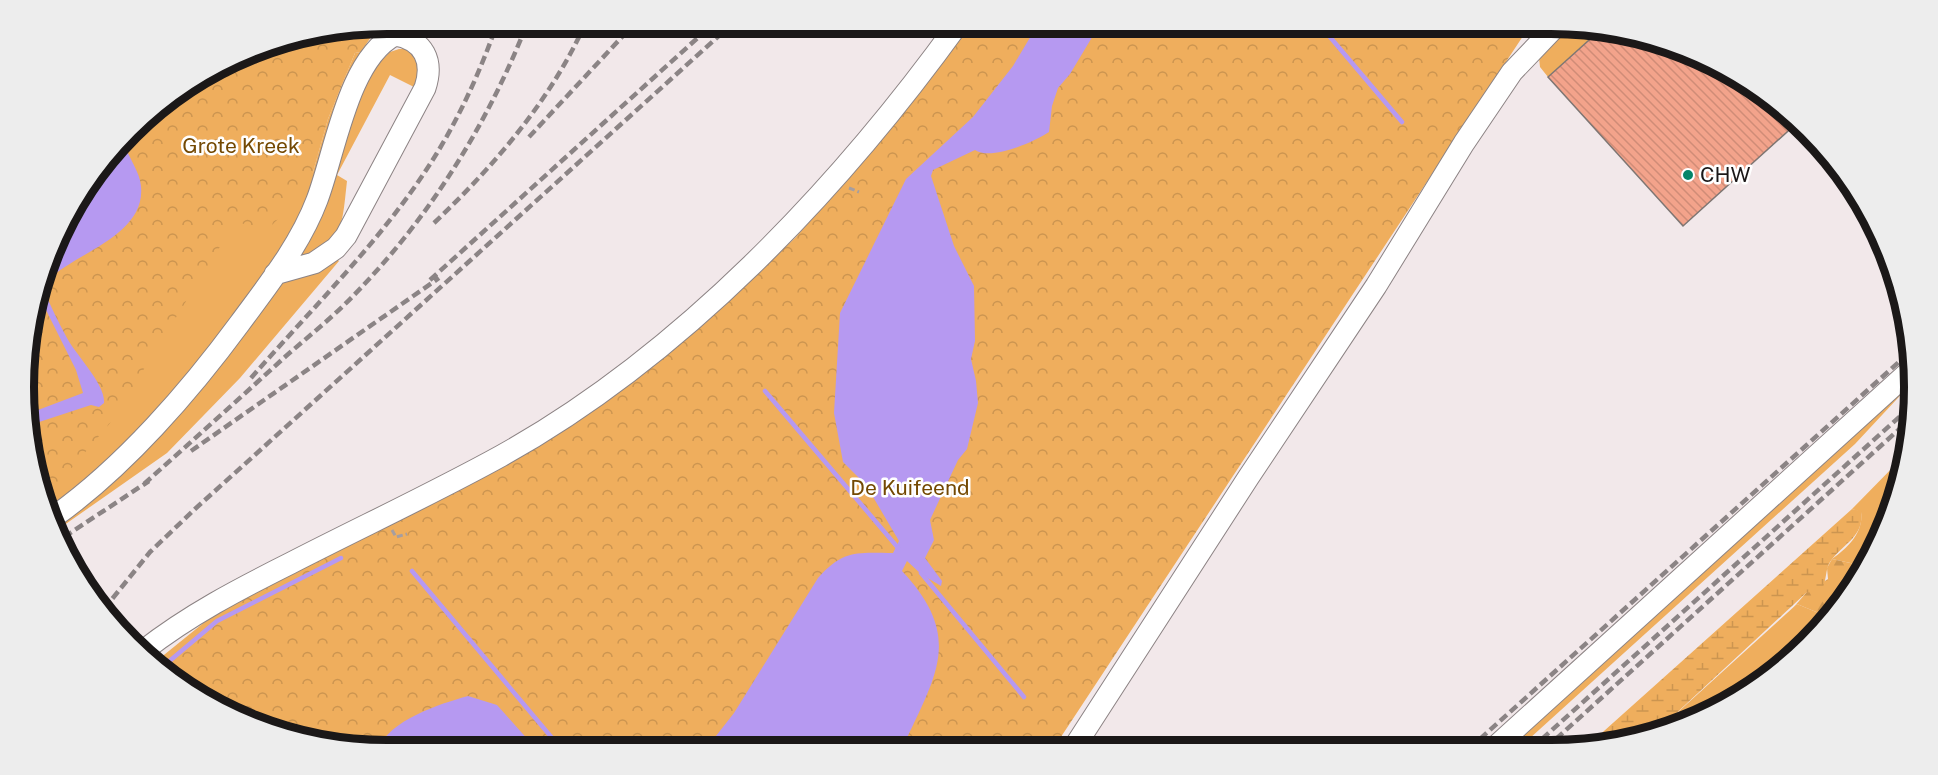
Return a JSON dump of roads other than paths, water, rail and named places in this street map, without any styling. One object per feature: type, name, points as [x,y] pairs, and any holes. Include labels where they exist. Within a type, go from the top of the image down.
[{"type":"street","points":[[149,647],[205,607],[501,456],[548,428],[642,360],[710,303],[835,180],[920,76],[951,34]]},
{"type":"street","points":[[1079,740],[1248,478],[1376,286],[1464,143],[1512,72],[1548,34]]},
{"type":"street","points":[[58,514],[89,489],[190,388],[275,274],[314,207],[352,94],[367,62],[383,41],[395,35],[414,41],[424,50],[429,63],[425,88],[346,236],[325,258],[275,274]]},
{"type":"street","points":[[1503,740],[1904,377]]},
{"type":"waterway","points":[[1327,34],[1402,122]]},
{"type":"waterway","points":[[765,391],[899,549]]},
{"type":"waterway","points":[[167,663],[217,621],[341,558]]},
{"type":"waterway","points":[[412,571],[554,740]]},
{"type":"waterway","points":[[921,573],[1024,697]]},
{"type":"railway","points":[[251,378],[396,213],[446,138],[478,74],[493,34]]},
{"type":"railway","points":[[144,484],[338,311],[382,265],[432,202],[475,134],[523,34]]},
{"type":"railway","points":[[434,223],[478,179],[519,131],[556,79],[580,34]]},
{"type":"railway","points":[[529,137],[625,34]]},
{"type":"railway","points":[[430,280],[702,34]]},
{"type":"railway","points":[[108,604],[150,552],[195,509],[721,34]]},
{"type":"railway","points":[[191,451],[439,278]]},
{"type":"railway","points":[[1479,740],[1902,359]]},
{"type":"railway","points":[[1541,740],[1903,414]]},
{"type":"railway","points":[[1555,740],[1901,428]]},
{"type":"railway","points":[[67,535],[149,481]]},
{"type":"place","name":"CHW","points":[[1688,175]]},
{"type":"park label","name":"Grote Kreek","points":[[241,146]]},
{"type":"park label","name":"De Kuifeend","points":[[910,488]]}]
